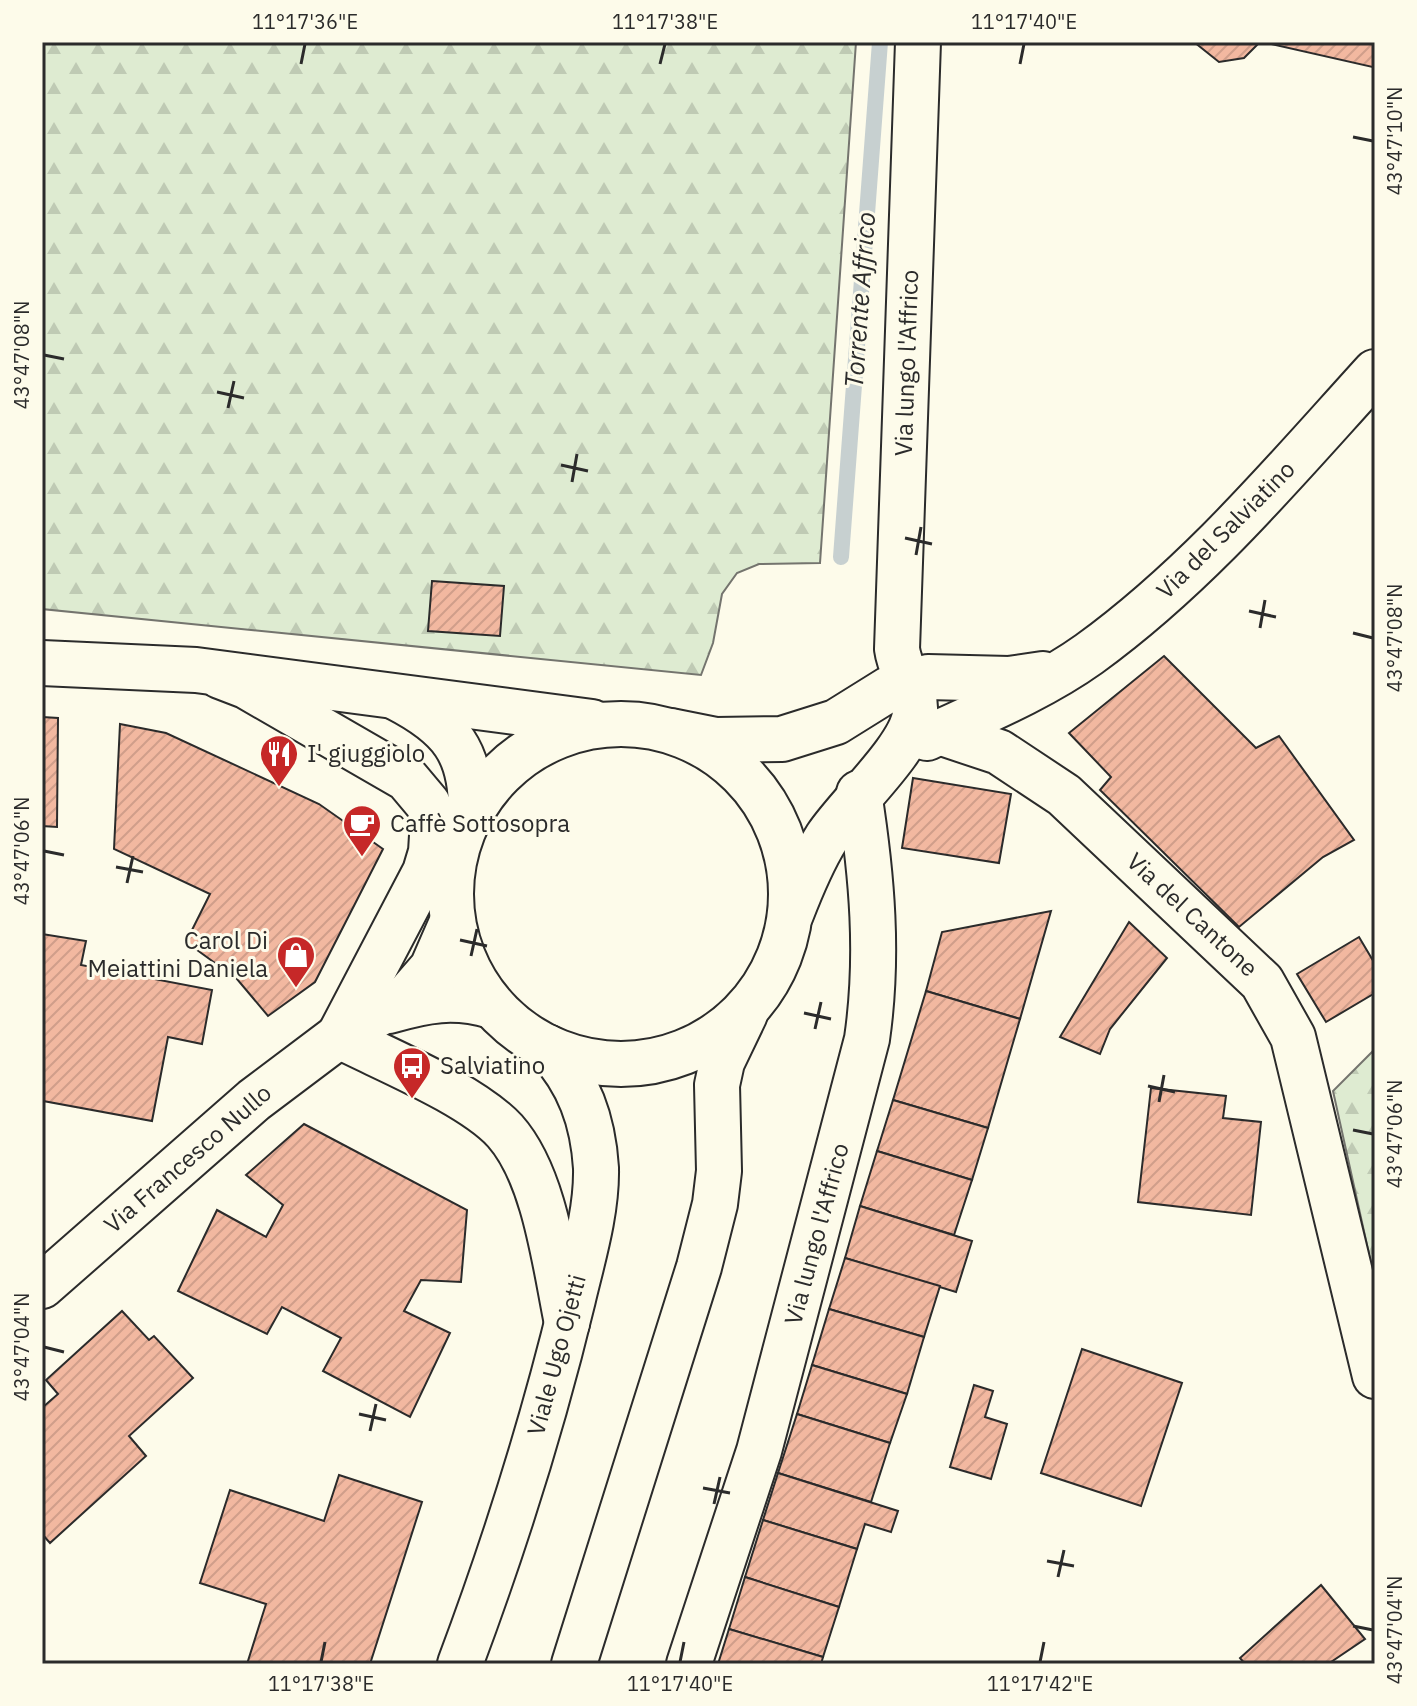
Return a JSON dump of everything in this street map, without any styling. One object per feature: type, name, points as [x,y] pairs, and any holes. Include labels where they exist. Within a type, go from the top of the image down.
[{"type":"street","name":"Via lungo l'Affrico","points":[[791,914],[827,838],[912,729],[915,704],[897,649],[918,42]]},
{"type":"street","name":"Via del Salviatino","points":[[873,780],[912,745],[1061,671],[1148,608],[1192,569],[1375,372]]},
{"type":"street","points":[[42,663],[196,670],[609,724]]},
{"type":"street","points":[[196,670],[246,686],[407,779],[428,804],[452,824],[471,780],[455,740],[417,708],[388,693]]},
{"type":"street","name":"Via del Salviatino","points":[[908,682],[928,677],[1009,679],[1061,671]]},
{"type":"street","name":"Via lungo l'Affrico","points":[[747,1010],[714,1038],[675,1057],[632,1065],[602,1063],[547,1047],[517,1030],[492,1006],[467,967],[452,922],[453,866],[459,839],[452,824],[506,768],[528,751],[581,729],[609,724],[716,740],[782,739],[807,734],[908,682]]},
{"type":"street","name":"Via lungo l'Affrico","points":[[574,1664],[699,1267],[715,1204],[719,1171],[717,1085],[722,1062],[747,1010],[769,981],[784,949],[791,914],[790,867],[776,822],[750,782],[714,751],[671,731]]},
{"type":"street","name":"Via del Cantone","points":[[939,732],[999,752],[1064,795],[1262,982],[1293,1037],[1375,1376]]},
{"type":"street","name":"Via lungo l'Affrico","points":[[689,1664],[759,1451],[867,1039],[875,981],[873,780]]},
{"type":"street","name":"Via Francesco Nullo","points":[[339,1036],[452,824]]},
{"type":"street","name":"Via Francesco Nullo","points":[[387,1012],[419,986],[443,948],[452,922]]},
{"type":"street","name":"Via Francesco Nullo","points":[[42,1286],[254,1100],[339,1036],[387,1012],[438,998],[472,1000],[492,1006]]},
{"type":"street","points":[[339,1036],[472,1106],[507,1134],[524,1161],[545,1223],[567,1323]]},
{"type":"street","name":"Viale Ugo Ojetti","points":[[460,1664],[514,1514],[586,1244],[596,1169],[586,1107],[574,1080],[547,1047]]},
{"type":"green space","points":[[42,42],[856,42],[820,563],[759,564],[737,573],[722,594],[713,643],[701,675],[42,609]]},
{"type":"green space","points":[[1375,1049],[1375,1281],[1333,1091]]},
{"type":"building","points":[[1194,42],[1260,42],[1244,58],[1219,62]]},
{"type":"building","points":[[1262,42],[1375,42],[1375,72],[1373,67]]},
{"type":"building","points":[[432,581],[504,586],[500,636],[428,631]]},
{"type":"building","points":[[1164,656],[1256,748],[1279,736],[1354,840],[1323,857],[1239,927],[1100,790],[1111,777],[1069,733]]},
{"type":"building","points":[[42,717],[58,718],[57,827],[42,826]]},
{"type":"building","points":[[120,724],[166,733],[319,804],[383,849],[315,982],[268,1016],[237,979],[186,942],[210,894],[114,849]]},
{"type":"building","points":[[913,778],[1011,794],[999,863],[902,848]]},
{"type":"building","points":[[1051,911],[1020,1019],[926,991],[942,932]]},
{"type":"building","points":[[1129,922],[1167,958],[1110,1029],[1100,1054],[1060,1037]]},
{"type":"building","points":[[42,934],[86,941],[81,965],[212,990],[202,1044],[168,1037],[152,1121],[43,1101],[42,1109]]},
{"type":"building","points":[[1359,937],[1375,964],[1375,993],[1326,1022],[1297,974]]},
{"type":"building","points":[[926,991],[1020,1019],[988,1128],[893,1100]]},
{"type":"building","points":[[1151,1088],[1226,1096],[1223,1118],[1261,1122],[1251,1215],[1138,1202]]},
{"type":"building","points":[[893,1100],[988,1128],[972,1180],[877,1151]]},
{"type":"building","points":[[304,1124],[467,1210],[461,1282],[421,1280],[404,1311],[450,1333],[410,1417],[323,1371],[341,1338],[282,1307],[267,1334],[178,1291],[217,1210],[266,1237],[283,1205],[246,1175]]},
{"type":"building","points":[[877,1151],[972,1180],[954,1235],[860,1206]]},
{"type":"building","points":[[860,1206],[972,1241],[956,1292],[845,1258]]},
{"type":"building","points":[[845,1258],[940,1286],[924,1337],[829,1309]]},
{"type":"building","points":[[829,1309],[924,1337],[907,1394],[812,1365]]},
{"type":"building","points":[[122,1311],[149,1340],[154,1336],[193,1378],[129,1436],[146,1456],[50,1543],[42,1534],[42,1408],[58,1394],[46,1380]]},
{"type":"building","points":[[1082,1349],[1182,1383],[1141,1506],[1041,1473]]},
{"type":"building","points":[[812,1365],[907,1394],[890,1443],[797,1414]]},
{"type":"building","points":[[974,1385],[993,1391],[985,1417],[1007,1424],[991,1479],[950,1467]]},
{"type":"building","points":[[797,1414],[890,1443],[871,1502],[778,1473]]},
{"type":"building","points":[[778,1473],[898,1511],[891,1532],[865,1524],[857,1549],[763,1520]]},
{"type":"building","points":[[339,1475],[422,1502],[370,1664],[247,1664],[266,1604],[200,1583],[230,1490],[324,1521]]},
{"type":"building","points":[[763,1520],[857,1549],[839,1607],[745,1577]]},
{"type":"building","points":[[745,1577],[839,1607],[823,1657],[729,1629]]},
{"type":"building","points":[[1321,1585],[1365,1639],[1328,1664],[1245,1664],[1240,1658]]},
{"type":"building","points":[[729,1629],[823,1657],[821,1664],[718,1664]]},
{"type":"waterway","name":"Torrente Affrico","points":[[841,557],[880,42]]},
{"type":"place","name":"I' giuggiolo","points":[[279,788]]},
{"type":"place","name":"Caffè Sottosopra","points":[[362,858]]},
{"type":"place","name":"Carol Di Meiattini Daniela","points":[[296,989]]},
{"type":"place","name":"Salviatino","points":[[412,1100]]}]
